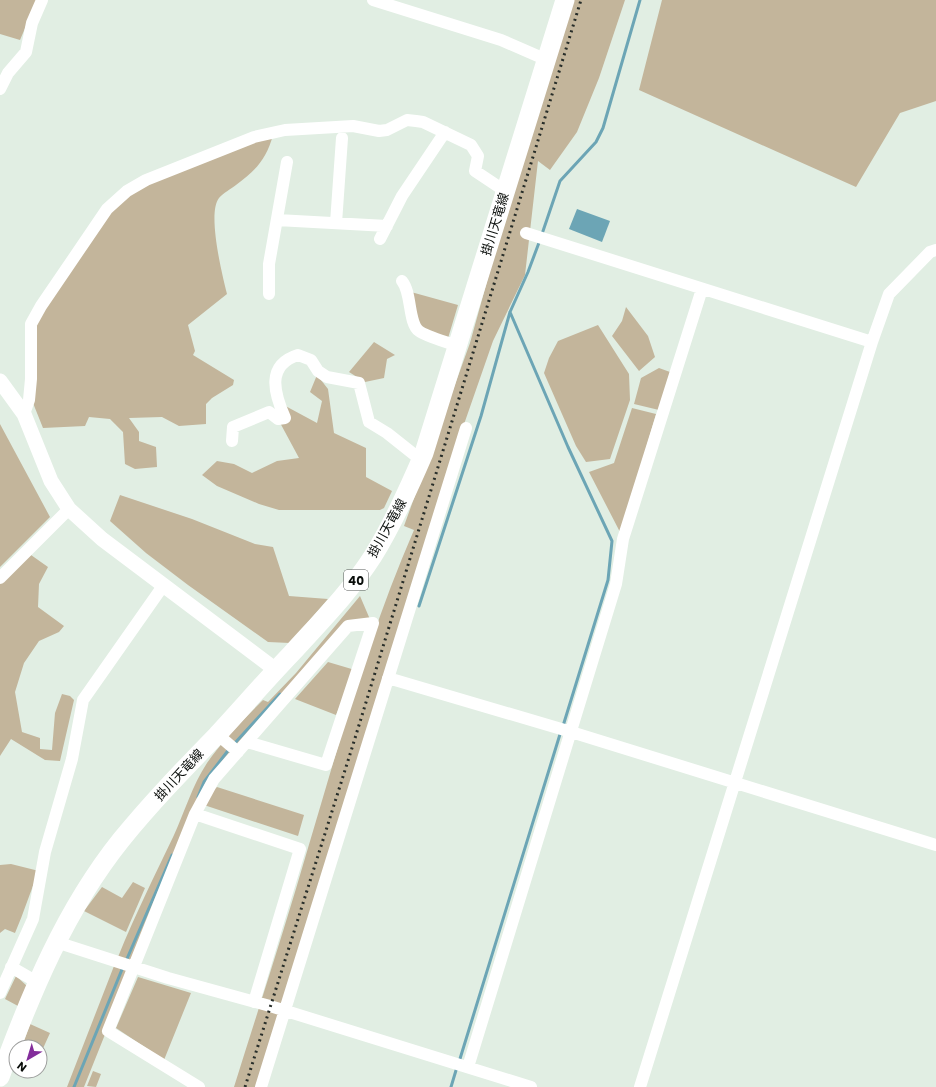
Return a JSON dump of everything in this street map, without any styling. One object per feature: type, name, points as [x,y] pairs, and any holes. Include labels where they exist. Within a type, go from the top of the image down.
[{"type":"main road","name":"掛川天竜線","points":[[0,1077],[37,982],[56,942],[92,879],[121,840],[162,792],[221,737],[276,670],[343,597],[373,556],[410,486],[421,460],[565,0]]},
{"type":"street","points":[[0,89],[8,73],[26,52],[32,22],[42,0]]},
{"type":"street","points":[[373,0],[501,40],[547,60]]},
{"type":"street","points":[[24,414],[29,400],[31,379],[31,324],[41,306],[107,209],[127,191],[146,180],[254,137],[285,130],[353,126],[379,131],[387,130],[407,120],[423,122],[471,145],[478,156],[475,171],[506,191]]},
{"type":"street","points":[[380,240],[402,196],[445,132]]},
{"type":"street","points":[[336,223],[342,138]]},
{"type":"street","points":[[270,294],[269,264],[286,162]]},
{"type":"street","points":[[277,220],[387,226]]},
{"type":"street","points":[[530,235],[872,342]]},
{"type":"street","points":[[640,1087],[736,783],[872,342],[889,294],[930,252],[936,250]]},
{"type":"street","points":[[402,281],[407,287],[415,325],[418,331],[455,350]]},
{"type":"street","points":[[467,1067],[569,731],[616,584],[623,539],[702,289]]},
{"type":"street","points":[[413,334],[455,350]]},
{"type":"street","points":[[232,441],[233,427],[269,412],[278,419],[285,418],[278,402],[276,389],[278,370],[282,363],[298,355],[311,360],[318,371],[328,377],[359,383],[369,422],[421,460]]},
{"type":"street","points":[[0,381],[24,414],[51,481],[69,509],[102,539],[276,670]]},
{"type":"street","points":[[261,1087],[466,428]]},
{"type":"street","points":[[0,578],[69,509]]},
{"type":"street","points":[[0,993],[33,918],[45,852],[72,759],[83,700],[163,586]]},
{"type":"street","points":[[199,1087],[108,1031],[132,966],[195,814],[214,779],[348,626],[373,623],[326,765],[247,742]]},
{"type":"street","points":[[388,678],[569,731],[936,845]]},
{"type":"street","points":[[221,737],[237,751]]},
{"type":"street","points":[[195,814],[300,849],[254,1002]]},
{"type":"street","points":[[56,942],[532,1087]]},
{"type":"street","points":[[12,967],[37,982]]},
{"type":"shaded area","points":[[0,0],[37,0],[20,40],[0,34]]},
{"type":"shaded area","points":[[571,0],[625,0],[599,78],[577,132],[550,170],[538,161],[525,275],[493,341],[462,430],[257,1087],[234,1087],[290,908],[356,688],[383,608],[414,530],[404,526],[470,343],[509,202]]},
{"type":"shaded area","points":[[662,0],[936,0],[936,101],[900,113],[856,187],[639,90]]},
{"type":"shaded area","points":[[273,135],[267,151],[255,169],[219,198],[214,217],[215,230],[219,259],[227,294],[188,325],[195,351],[193,355],[234,380],[233,385],[212,398],[206,404],[206,424],[179,426],[162,417],[129,418],[139,432],[139,441],[156,447],[157,467],[135,469],[125,464],[123,432],[110,419],[89,417],[85,426],[43,428],[31,398],[31,325],[124,193]]},
{"type":"shaded area","points":[[411,292],[458,305],[446,345],[421,331]]},
{"type":"shaded area","points":[[626,307],[648,336],[655,357],[639,371],[612,336],[622,321]]},
{"type":"shaded area","points":[[598,325],[629,374],[630,400],[610,459],[586,462],[576,446],[544,373],[549,358],[558,341]]},
{"type":"shaded area","points":[[374,342],[395,355],[387,359],[384,378],[365,382],[349,372]]},
{"type":"shaded area","points":[[659,368],[670,372],[659,410],[634,404],[641,378]]},
{"type":"shaded area","points":[[317,375],[328,389],[334,433],[366,448],[366,477],[392,491],[384,508],[380,510],[279,510],[259,504],[217,486],[202,475],[217,461],[234,464],[252,473],[277,461],[299,458],[278,419],[278,402],[317,423],[322,401],[310,392]]},
{"type":"shaded area","points":[[632,408],[656,414],[621,534],[589,472],[614,463]]},
{"type":"shaded area","points":[[0,424],[50,517],[0,567]]},
{"type":"shaded area","points":[[120,495],[192,519],[255,544],[273,547],[289,596],[328,599],[290,643],[268,642],[146,553],[110,521]]},
{"type":"shaded area","points":[[31,555],[48,567],[39,584],[38,607],[64,626],[59,632],[39,641],[24,663],[15,692],[22,732],[40,738],[40,749],[52,750],[55,713],[62,694],[70,696],[74,700],[60,761],[45,760],[11,739],[0,756],[0,580]]},
{"type":"shaded area","points":[[360,596],[372,624],[348,626],[218,772],[132,963],[118,957],[193,790],[207,763],[226,738],[263,700],[268,702],[296,673]]},
{"type":"shaded area","points":[[328,662],[355,670],[336,715],[295,699]]},
{"type":"shaded area","points":[[217,787],[304,815],[298,836],[204,805],[210,793]]},
{"type":"shaded area","points":[[11,864],[39,871],[15,933],[5,929],[0,933],[0,865]]},
{"type":"shaded area","points":[[133,882],[145,888],[126,932],[84,911],[102,887],[122,898]]},
{"type":"shaded area","points":[[114,966],[130,972],[84,1087],[67,1087]]},
{"type":"shaded area","points":[[16,976],[27,986],[18,1006],[5,999]]},
{"type":"shaded area","points":[[138,977],[191,993],[164,1060],[116,1028]]},
{"type":"shaded area","points":[[30,1024],[50,1033],[47,1039],[25,1039]]},
{"type":"shaded area","points":[[93,1071],[101,1074],[96,1087],[87,1086]]},
{"type":"water","points":[[577,209],[610,221],[602,242],[569,229]]},
{"type":"waterway","points":[[542,234],[560,181],[596,142],[603,128],[640,0]]},
{"type":"waterway","points":[[419,606],[481,416],[510,312],[528,272],[540,240]]},
{"type":"waterway","points":[[510,312],[568,447],[612,541],[608,580],[563,726]]},
{"type":"waterway","points":[[234,744],[280,694]]},
{"type":"waterway","points":[[459,1062],[561,731]]},
{"type":"waterway","points":[[198,797],[204,782],[230,748]]},
{"type":"waterway","points":[[126,961],[172,855]]},
{"type":"waterway","points":[[74,1087],[123,967]]},
{"type":"waterway","points":[[451,1087],[457,1067]]},
{"type":"railway","points":[[245,1087],[352,748],[581,0]]}]
